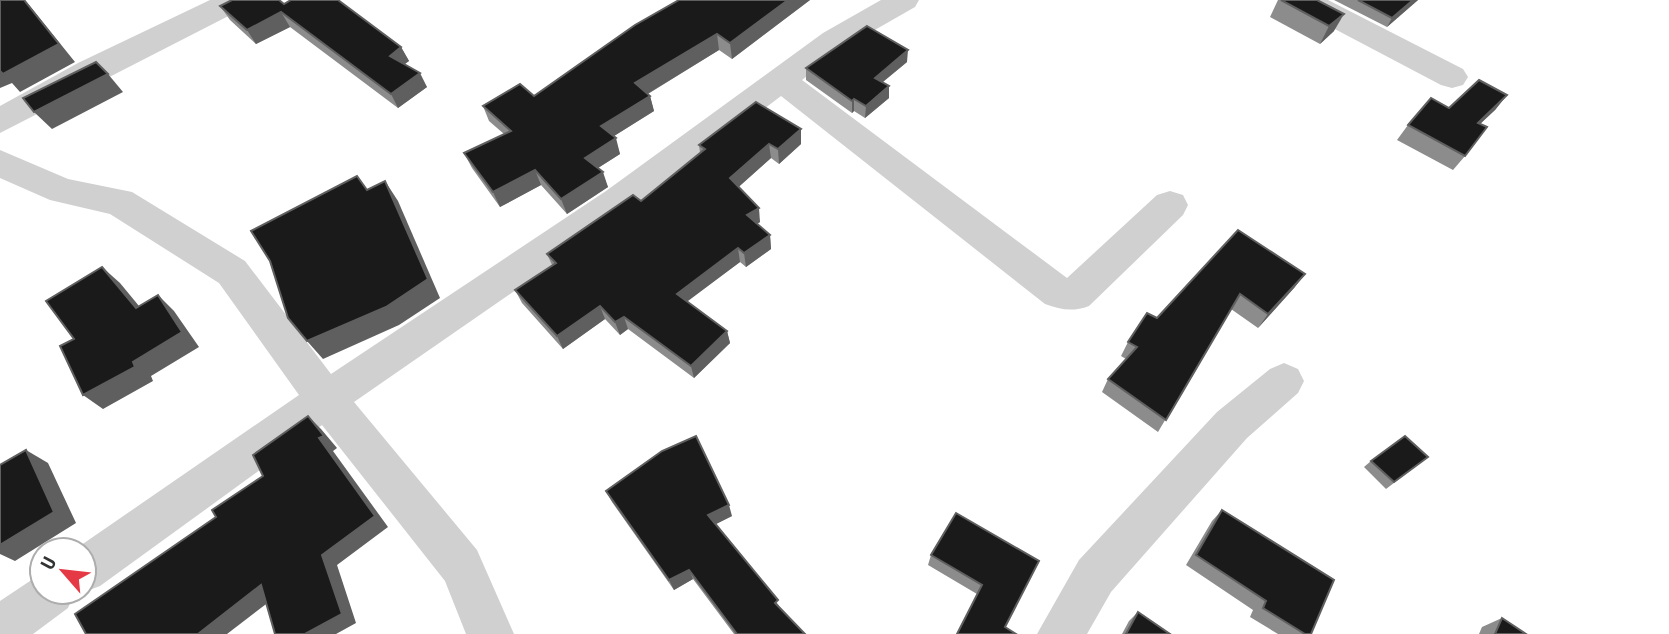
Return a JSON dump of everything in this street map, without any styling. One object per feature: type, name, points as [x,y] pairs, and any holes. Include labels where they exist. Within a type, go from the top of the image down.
[{"type":"street","points":[[0,121],[89,71],[235,0]]},
{"type":"street","points":[[98,560],[326,399],[618,201],[834,40],[904,0]]},
{"type":"street","points":[[1304,0],[1452,77]]},
{"type":"street","points":[[780,80],[1058,293],[1076,295],[1170,205]]},
{"type":"street","points":[[0,163],[62,191],[120,202],[232,272],[326,399],[461,566],[490,634]]},
{"type":"street","points":[[1062,634],[1095,576],[1232,425],[1284,381]]},
{"type":"street","points":[[0,629],[32,606]]},
{"type":"building","points":[[0,0],[24,0],[59,44],[3,74],[0,71]]},
{"type":"building","points":[[232,0],[279,0],[284,4],[291,0],[338,0],[401,47],[390,56],[420,73],[391,94],[281,12],[247,30],[220,6]]},
{"type":"building","points":[[679,0],[788,0],[730,43],[717,34],[635,83],[650,96],[601,126],[616,138],[585,158],[603,172],[561,199],[535,170],[493,192],[464,153],[511,131],[483,106],[520,84],[534,96],[635,25]]},
{"type":"building","points":[[1281,0],[1317,0],[1344,14],[1329,26]]},
{"type":"building","points":[[1358,0],[1413,0],[1392,18]]},
{"type":"building","points":[[867,26],[908,50],[875,78],[889,86],[866,106],[854,99],[852,101],[806,68]]},
{"type":"building","points":[[96,62],[108,74],[34,112],[23,98]]},
{"type":"building","points":[[1479,80],[1507,95],[1478,123],[1487,127],[1465,156],[1408,125],[1431,98],[1449,108]]},
{"type":"building","points":[[756,102],[801,129],[778,149],[769,144],[730,178],[759,208],[747,215],[770,235],[744,253],[738,248],[677,294],[727,331],[691,366],[624,317],[615,322],[600,306],[557,336],[515,290],[556,263],[547,254],[633,195],[641,201],[705,149],[699,145]]},
{"type":"building","points":[[357,176],[367,190],[385,181],[428,279],[386,307],[307,341],[288,318],[270,261],[251,231]]},
{"type":"building","points":[[1238,230],[1305,274],[1268,314],[1240,294],[1166,420],[1108,379],[1137,347],[1128,342],[1147,313],[1157,318]]},
{"type":"building","points":[[102,267],[136,308],[158,295],[182,332],[133,362],[135,367],[83,395],[60,346],[74,339],[46,301]]},
{"type":"building","points":[[308,416],[324,436],[319,438],[375,516],[322,555],[342,614],[305,634],[275,634],[261,585],[198,634],[86,634],[75,614],[87,606],[98,606],[98,598],[216,517],[212,510],[263,476],[253,455]]},
{"type":"building","points":[[696,436],[729,505],[708,515],[778,600],[775,603],[805,634],[737,634],[689,570],[669,580],[606,491],[662,451]]},
{"type":"building","points":[[1405,436],[1428,457],[1394,482],[1371,461]]},
{"type":"building","points":[[26,450],[54,512],[0,545],[0,465]]},
{"type":"building","points":[[1222,510],[1334,580],[1311,634],[1305,634],[1263,608],[1266,601],[1196,555]]},
{"type":"building","points":[[956,513],[1039,561],[1005,627],[1016,634],[957,634],[982,585],[931,555]]},
{"type":"building","points":[[1138,612],[1170,634],[1126,634]]},
{"type":"building","points":[[1502,618],[1526,634],[1495,634]]}]
